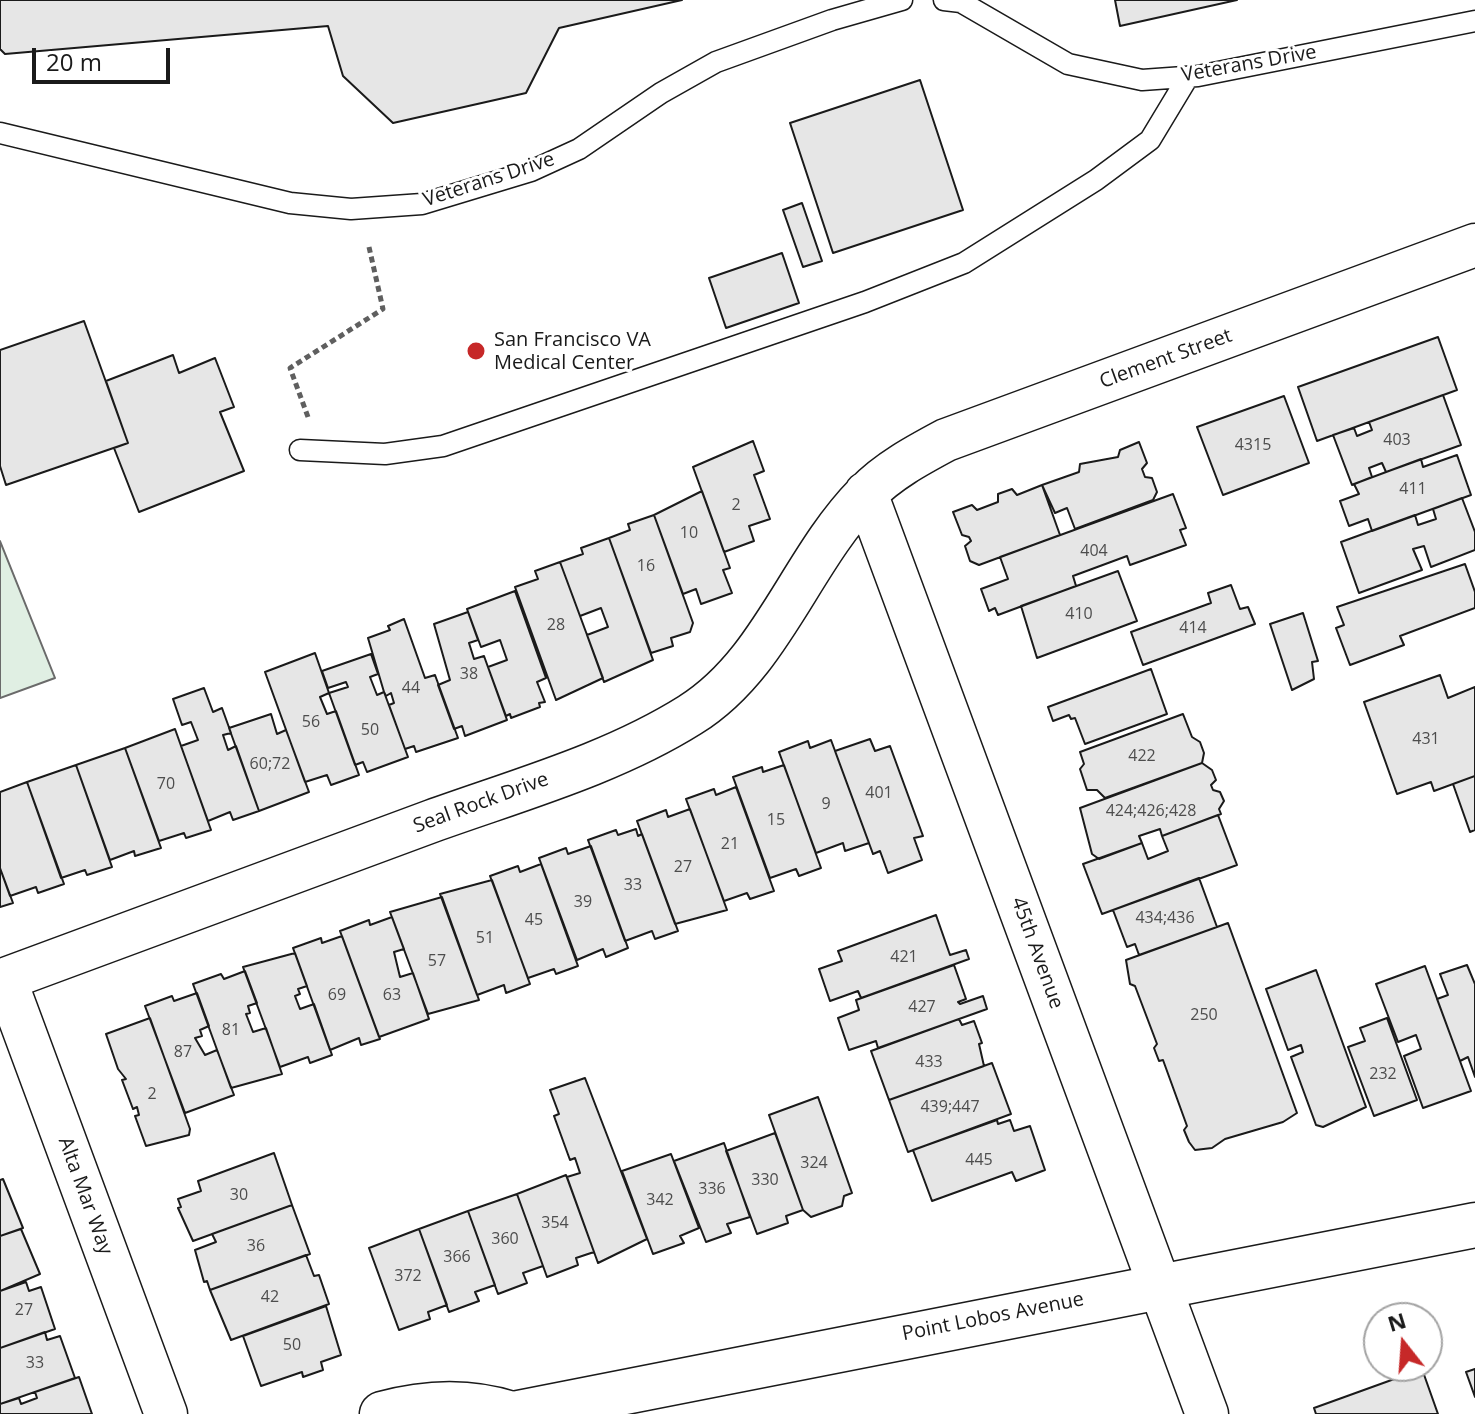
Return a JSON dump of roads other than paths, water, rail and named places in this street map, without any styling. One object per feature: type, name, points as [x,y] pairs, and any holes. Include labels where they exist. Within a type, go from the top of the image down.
[{"type":"main road","name":"Point Lobos Avenue","points":[[382,1414],[415,1405],[482,1404],[512,1414],[1159,1284],[1475,1225]]},
{"type":"street","name":"Clement Street","points":[[866,493],[914,458],[946,440],[1474,249]]},
{"type":"street","name":"Seal Rock Drive","points":[[2,980],[552,777],[655,735],[692,714],[724,688],[754,655],[821,550],[866,493]]},
{"type":"street","name":"45th Avenue","points":[[866,493],[1207,1414]]},
{"type":"street","name":"Alta Mar Way","points":[[2,980],[166,1414]]},
{"type":"lane","name":"Veterans Drive","points":[[0,133],[290,203],[351,209],[422,204],[531,171],[579,149],[661,93],[716,62],[832,20],[902,0]]},
{"type":"lane","name":"Veterans Drive","points":[[944,0],[961,2],[1068,64],[1142,80],[1188,77],[1475,21]]},
{"type":"lane","points":[[300,450],[385,454],[443,446],[865,302],[964,263],[1096,180],[1150,140],[1188,77]]},
{"type":"place","name":"San Francisco VA Medical Center","points":[[476,351]]}]
